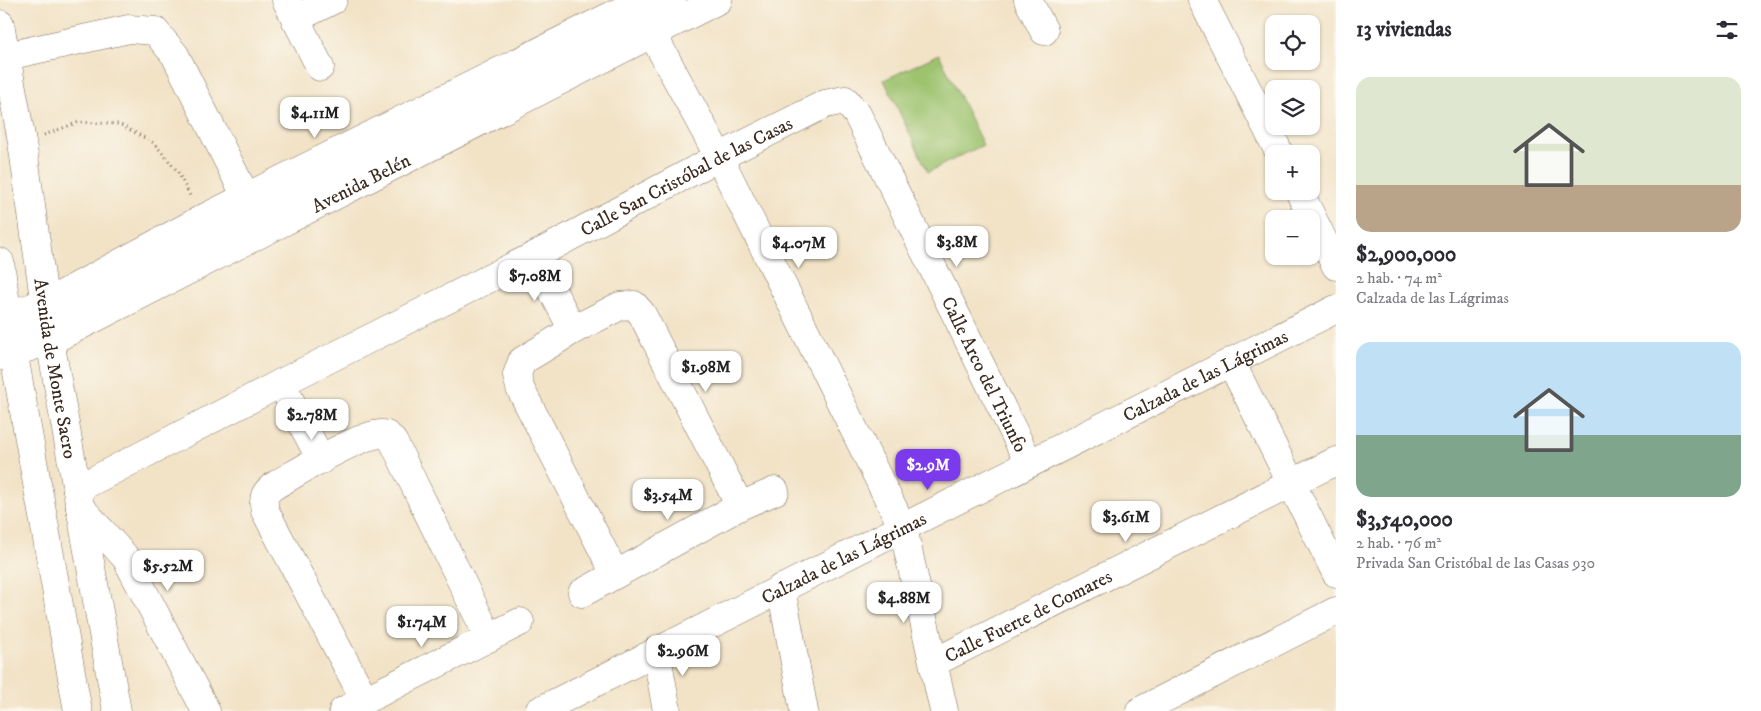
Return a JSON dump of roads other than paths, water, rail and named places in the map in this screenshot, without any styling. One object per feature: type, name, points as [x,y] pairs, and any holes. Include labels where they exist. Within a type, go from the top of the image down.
[{"type":"street","points":[[320,67],[291,10],[333,0]]},
{"type":"street","points":[[642,13],[672,0]]},
{"type":"street","points":[[642,13],[694,0]]},
{"type":"street","name":"Avenida Belén","points":[[5,335],[47,321],[202,219],[246,197],[642,13],[718,0]]},
{"type":"street","points":[[1028,0],[1044,31]]},
{"type":"street","points":[[1202,0],[1275,145]]},
{"type":"street","points":[[642,13],[719,157],[903,528],[935,662],[944,711]]},
{"type":"street","name":"Avenida Belén","points":[[5,335],[47,321],[642,13]]},
{"type":"street","name":"Avenida de Monte Sacro","points":[[0,24],[22,142],[47,321],[117,711]]},
{"type":"street","points":[[7,56],[129,29],[155,31],[175,55],[246,197]]},
{"type":"street","name":"Calle San Cristóbal de las Casas","points":[[78,498],[281,383],[534,256],[719,157],[825,104],[845,100]]},
{"type":"street","name":"Calle Arco del Triunfo","points":[[845,100],[858,114],[1029,463]]},
{"type":"street","points":[[1303,200],[1336,266]]},
{"type":"street","points":[[534,256],[573,330]]},
{"type":"street","name":"Avenida de Monte Sacro","points":[[0,262],[5,335],[78,711]]},
{"type":"street","points":[[615,574],[520,388],[517,374],[522,361],[573,330],[620,306],[634,306],[642,314],[740,506]]},
{"type":"street","name":"Calzada de las Lágrimas","points":[[539,711],[1336,309]]},
{"type":"street","points":[[1231,362],[1336,572]]},
{"type":"street","points":[[281,383],[321,460]]},
{"type":"street","points":[[489,638],[402,458],[388,436],[383,434],[370,436],[268,489],[262,500],[265,511],[354,706],[489,638],[520,622]]},
{"type":"street","name":"Calle Fuerte de Comares","points":[[935,662],[1336,461]]},
{"type":"street","points":[[582,592],[740,506],[776,491]]},
{"type":"street","points":[[78,498],[126,558],[206,711]]},
{"type":"street","points":[[781,588],[804,711]]},
{"type":"street","points":[[1140,711],[1336,611]]},
{"type":"street","points":[[656,651],[667,711]]}]
